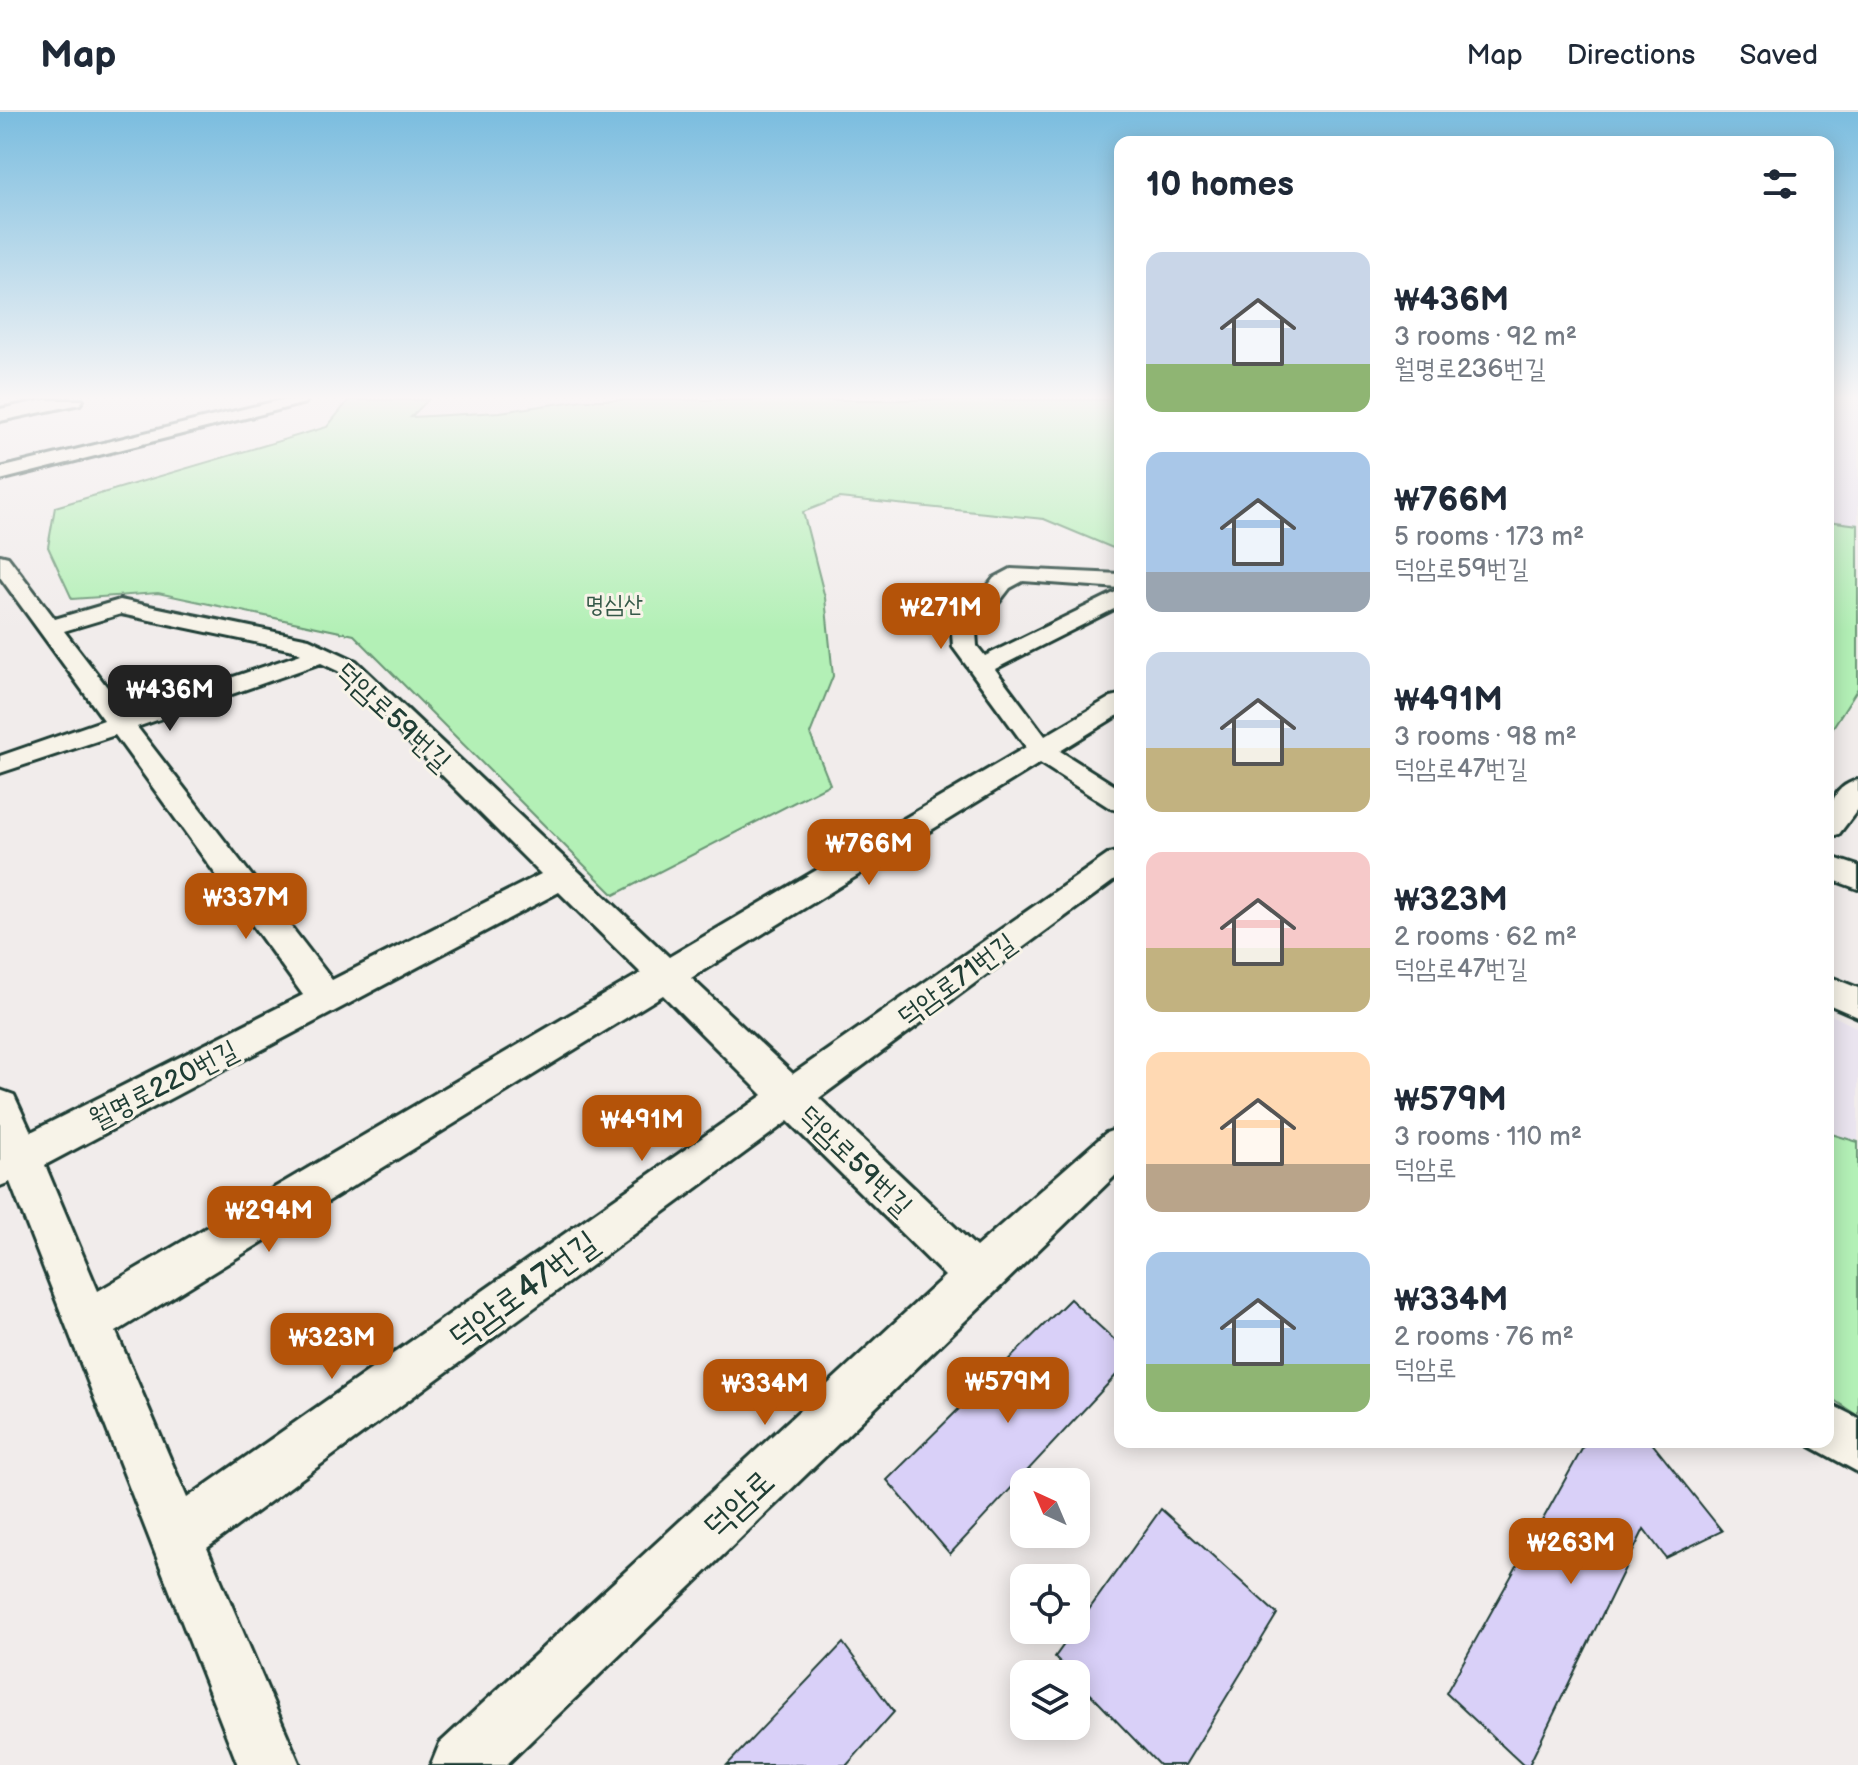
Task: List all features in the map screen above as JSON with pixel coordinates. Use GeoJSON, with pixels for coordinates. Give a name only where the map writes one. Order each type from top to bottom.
{"type":"FeatureCollection","features":[{"type":"Feature","properties":{"kind":"street"},"geometry":{"type":"LineString","coordinates":[[0,562],[326,999]]}},
{"type":"Feature","properties":{"kind":"street"},"geometry":{"type":"LineString","coordinates":[[1114,580],[1030,573],[1008,578],[964,632],[965,647],[1042,750],[1058,764],[1114,798]]}},
{"type":"Feature","properties":{"kind":"street"},"geometry":{"type":"LineString","coordinates":[[980,666],[1001,659],[1114,600]]}},
{"type":"Feature","properties":{"kind":"street","name":"덕암로59번길"},"geometry":{"type":"LineString","coordinates":[[50,628],[120,607],[241,629],[300,644],[347,666],[976,1277]]}},
{"type":"Feature","properties":{"kind":"street"},"geometry":{"type":"LineString","coordinates":[[0,765],[324,654]]}},
{"type":"Feature","properties":{"kind":"street"},"geometry":{"type":"LineString","coordinates":[[88,1323],[1114,707]]}},
{"type":"Feature","properties":{"kind":"street"},"geometry":{"type":"LineString","coordinates":[[1834,819],[1858,789]]}},
{"type":"Feature","properties":{"kind":"street","name":"덕암로71번길"},"geometry":{"type":"LineString","coordinates":[[791,1096],[1114,865]]}},
{"type":"Feature","properties":{"kind":"street"},"geometry":{"type":"LineString","coordinates":[[1834,868],[1858,878]]}},
{"type":"Feature","properties":{"kind":"street","name":"월명로220번길"},"geometry":{"type":"LineString","coordinates":[[10,1163],[562,877]]}},
{"type":"Feature","properties":{"kind":"street"},"geometry":{"type":"LineString","coordinates":[[1834,992],[1858,1003]]}},
{"type":"Feature","properties":{"kind":"street","name":"덕암로47번길"},"geometry":{"type":"LineString","coordinates":[[176,1538],[791,1096]]}},
{"type":"Feature","properties":{"kind":"street"},"geometry":{"type":"LineString","coordinates":[[0,1106],[10,1163],[88,1323],[269,1765]]}},
{"type":"Feature","properties":{"kind":"street","name":"덕암로"},"geometry":{"type":"LineString","coordinates":[[462,1765],[976,1277],[1114,1150]]}},
{"type":"Feature","properties":{"kind":"street"},"geometry":{"type":"LineString","coordinates":[[1834,1432],[1858,1447]]}},
{"type":"Feature","properties":{"kind":"shaded area"},"geometry":{"type":"Polygon","coordinates":[[[1834,477],[1858,477],[1858,525],[1834,522],[1834,477]]]}},
{"type":"Feature","properties":{"kind":"shaded area"},"geometry":{"type":"Polygon","coordinates":[[[1834,1016],[1858,1028],[1858,1416],[1834,1400],[1834,1016]]]}},
{"type":"Feature","properties":{"kind":"green space","name":"명심산"},"geometry":{"type":"Polygon","coordinates":[[[157,477],[1114,477],[1114,548],[1044,519],[839,498],[803,512],[825,598],[833,676],[810,734],[830,784],[614,895],[354,635],[158,593],[72,599],[48,547],[55,507],[157,477]]]}},
{"type":"Feature","properties":{"kind":"green space"},"geometry":{"type":"Polygon","coordinates":[[[1834,522],[1858,525],[1858,688],[1834,726],[1834,522]]]}},
{"type":"Feature","properties":{"kind":"green space"},"geometry":{"type":"Polygon","coordinates":[[[1834,1135],[1858,1142],[1858,1416],[1834,1400],[1834,1135]]]}},
{"type":"Feature","properties":{"kind":"building"},"geometry":{"type":"Polygon","coordinates":[[[1070,1299],[1114,1339],[1114,1377],[1030,1468],[1010,1468],[1010,1489],[950,1554],[887,1480],[1070,1299]]]}},
{"type":"Feature","properties":{"kind":"building"},"geometry":{"type":"Polygon","coordinates":[[[1583,1448],[1656,1448],[1722,1531],[1666,1558],[1644,1529],[1529,1765],[1523,1765],[1446,1693],[1583,1448]]]}},
{"type":"Feature","properties":{"kind":"building"},"geometry":{"type":"Polygon","coordinates":[[[1161,1509],[1277,1614],[1185,1765],[1159,1765],[1090,1694],[1090,1660],[1058,1660],[1055,1657],[1064,1644],[1090,1644],[1090,1608],[1161,1509]]]}},
{"type":"Feature","properties":{"kind":"building"},"geometry":{"type":"Polygon","coordinates":[[[843,1643],[894,1712],[847,1765],[727,1765],[843,1643]]]}}]}
